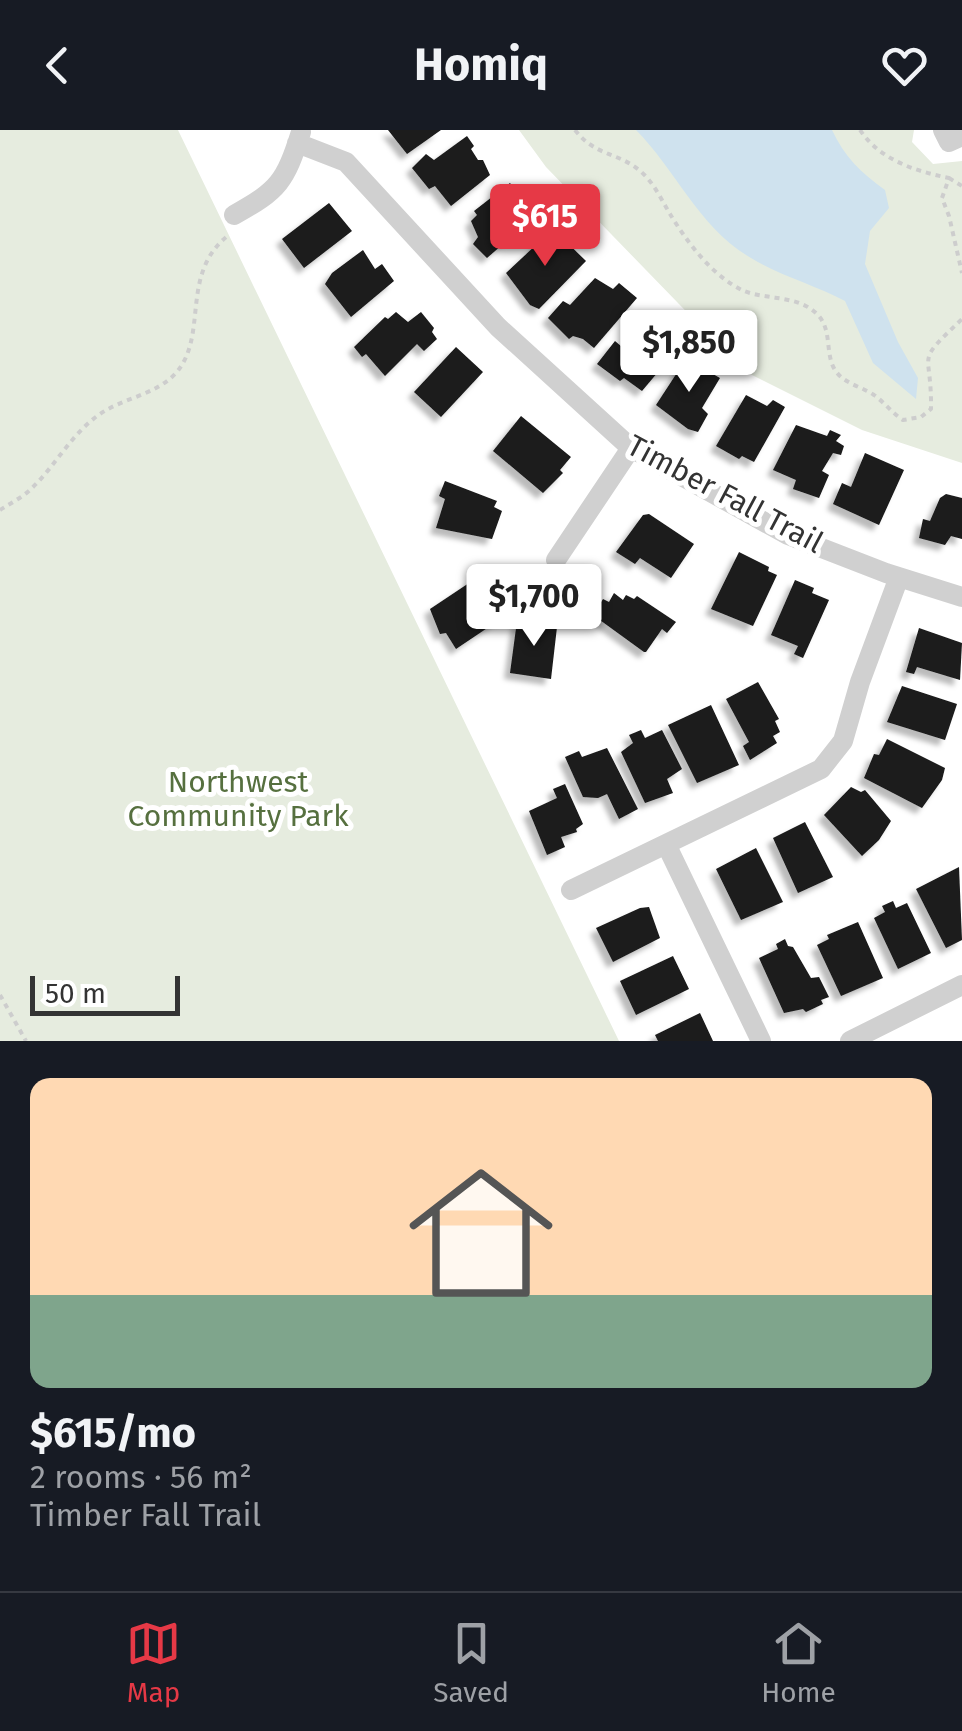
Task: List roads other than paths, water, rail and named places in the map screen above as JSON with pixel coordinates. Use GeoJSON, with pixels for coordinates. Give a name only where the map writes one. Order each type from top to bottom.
{"type":"FeatureCollection","features":[{"type":"Feature","properties":{"kind":"street"},"geometry":{"type":"LineString","coordinates":[[943,130],[949,142],[962,136]]}},
{"type":"Feature","properties":{"kind":"street"},"geometry":{"type":"LineString","coordinates":[[235,222],[272,194],[290,166],[300,136]]}},
{"type":"Feature","properties":{"kind":"street","name":"Timber Fall Trail"},"geometry":{"type":"LineString","coordinates":[[300,136],[346,162],[498,328],[631,448],[788,534],[962,597]]}},
{"type":"Feature","properties":{"kind":"street"},"geometry":{"type":"LineString","coordinates":[[556,560],[631,448]]}},
{"type":"Feature","properties":{"kind":"street"},"geometry":{"type":"LineString","coordinates":[[571,890],[820,769],[843,741],[899,577]]}},
{"type":"Feature","properties":{"kind":"street"},"geometry":{"type":"LineString","coordinates":[[666,844],[761,1041]]}},
{"type":"Feature","properties":{"kind":"street"},"geometry":{"type":"LineString","coordinates":[[850,1041],[962,985]]}},
{"type":"Feature","properties":{"kind":"water"},"geometry":{"type":"Polygon","coordinates":[[[636,130],[832,130],[854,163],[885,190],[889,208],[870,231],[865,264],[918,378],[916,399],[873,363],[845,301],[762,264],[733,246],[702,215],[636,130]]]}},
{"type":"Feature","properties":{"kind":"park label","name":"Northwest Community Park"},"geometry":{"type":"Point","coordinates":[238,799]}}]}
